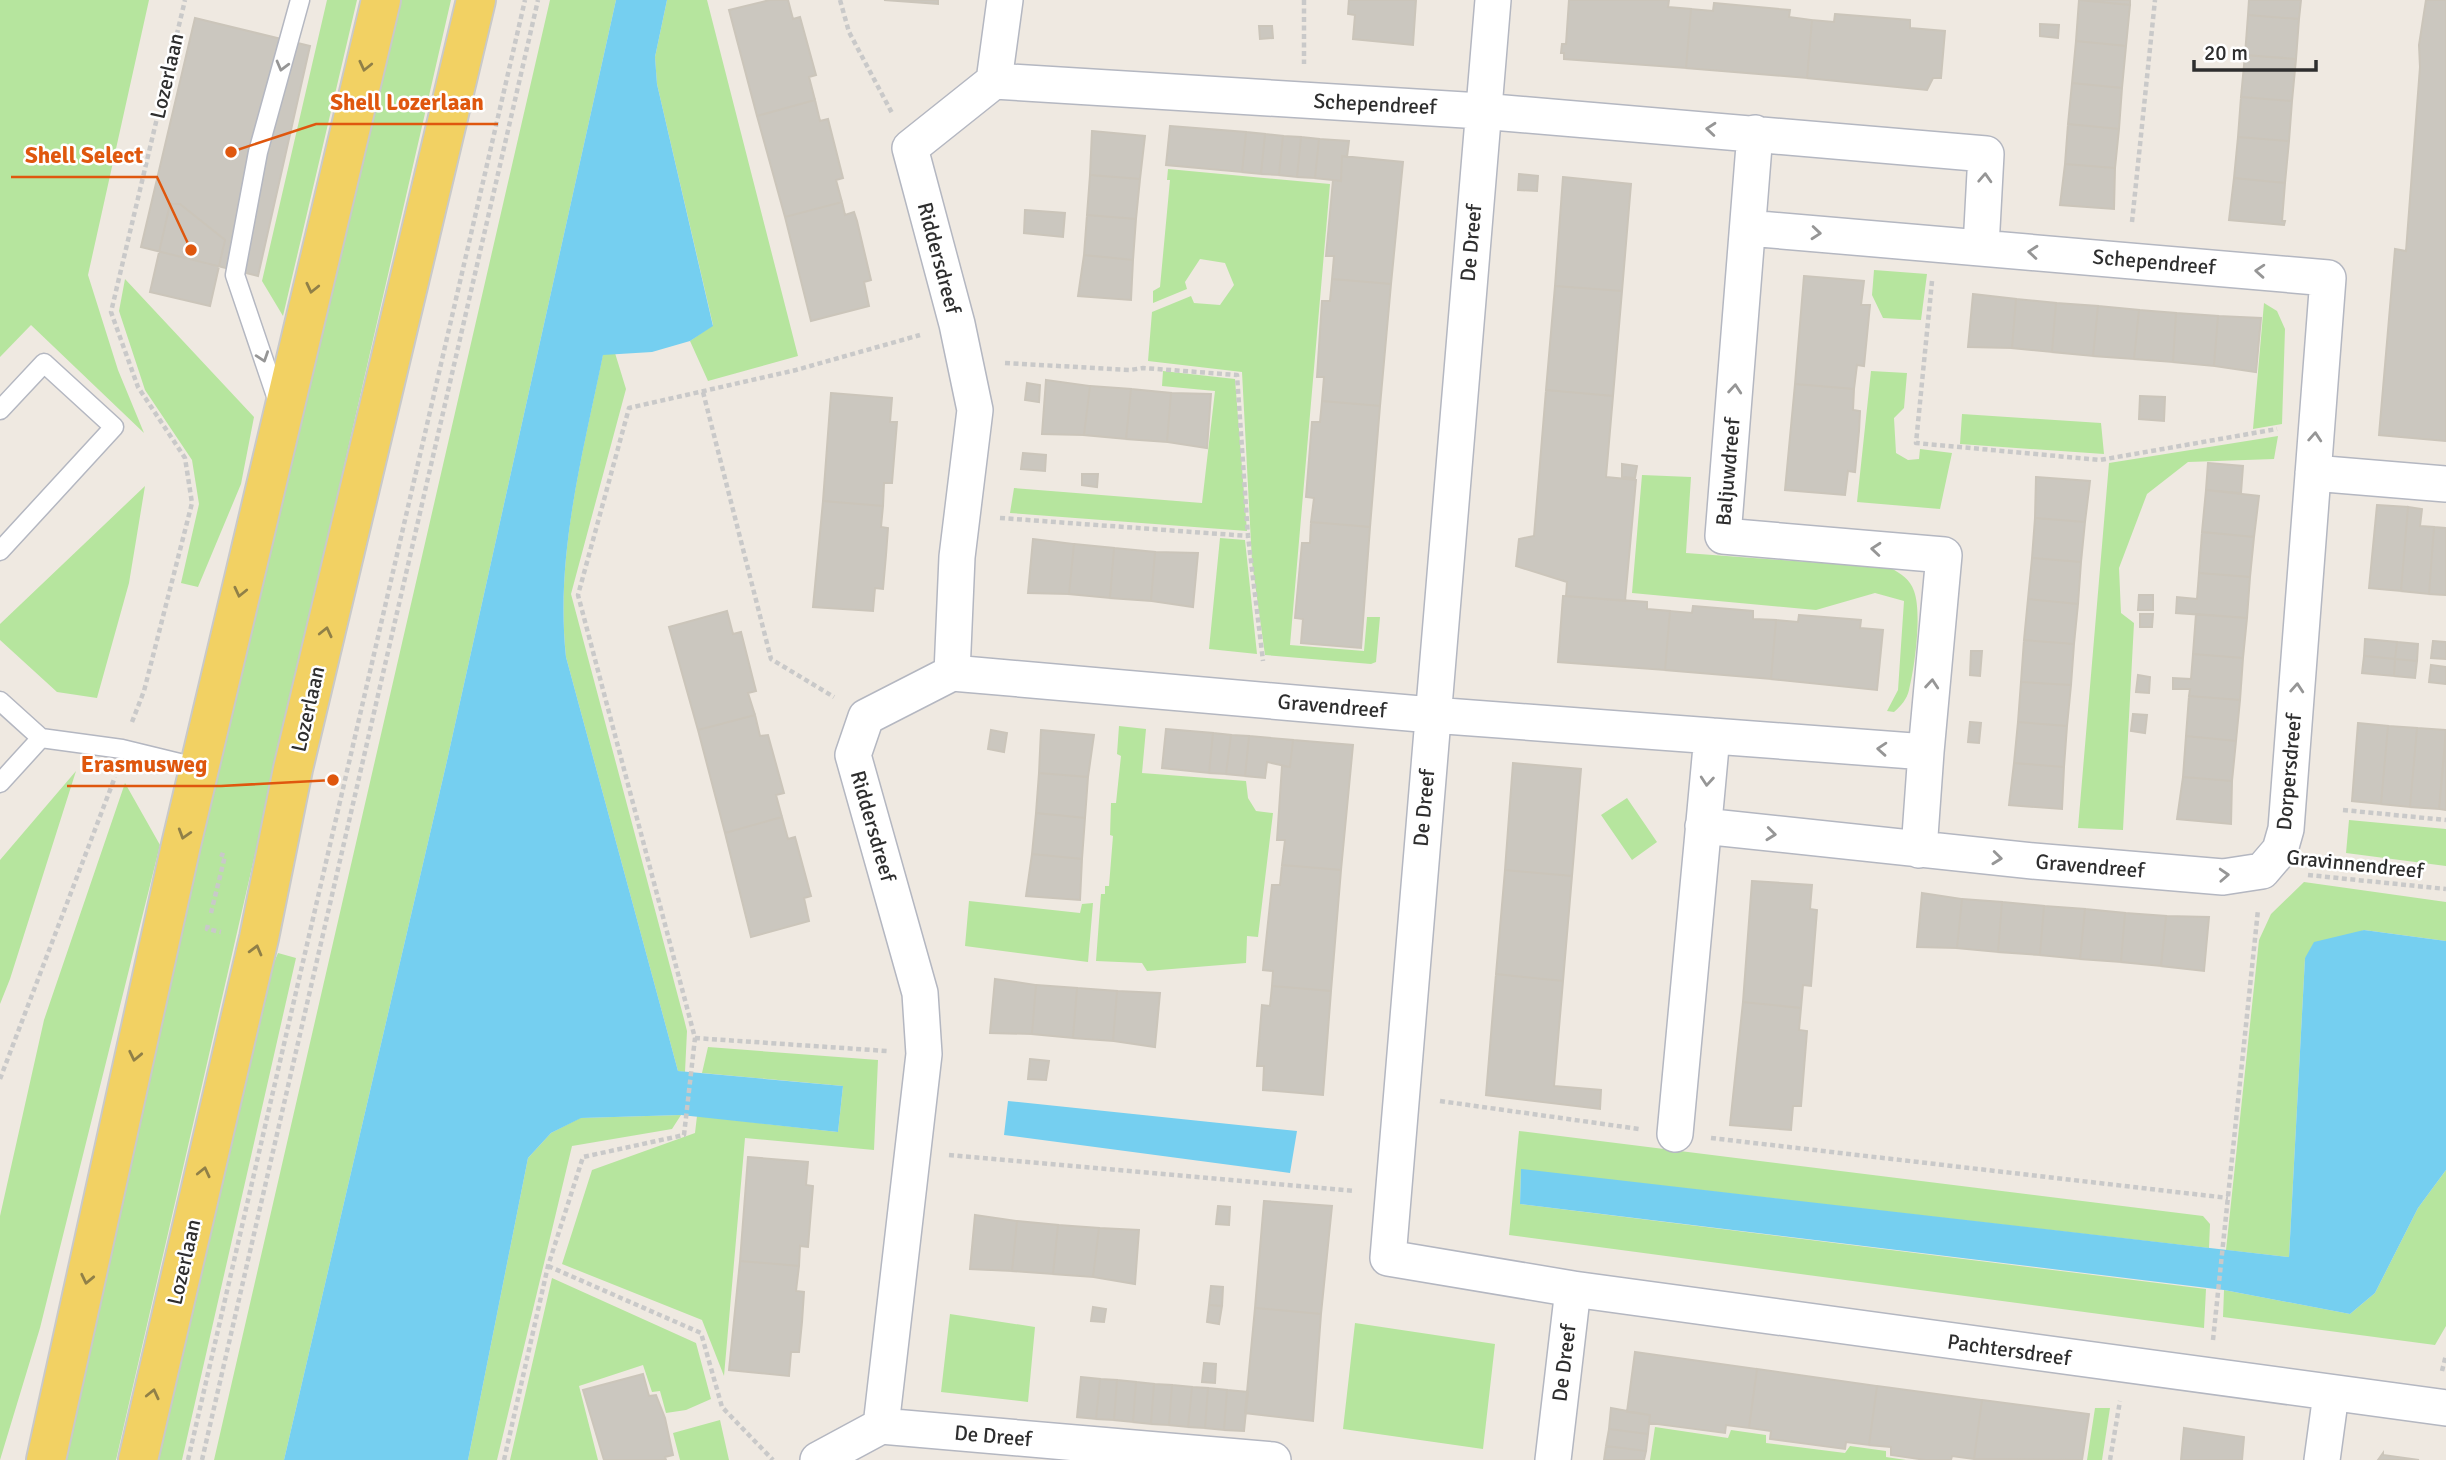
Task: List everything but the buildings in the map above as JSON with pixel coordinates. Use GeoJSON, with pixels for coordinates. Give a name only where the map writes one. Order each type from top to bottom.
{"type":"FeatureCollection","features":[{"type":"Feature","properties":{"kind":"main road"},"geometry":{"type":"LineString","coordinates":[[46,1460],[200,768],[381,0]]}},
{"type":"Feature","properties":{"kind":"main road","name":"Lozerlaan"},"geometry":{"type":"LineString","coordinates":[[138,1460],[259,938],[293,769],[476,0]]}},
{"type":"Feature","properties":{"kind":"street"},"geometry":{"type":"LineString","coordinates":[[910,148],[994,82],[1005,0]]}},
{"type":"Feature","properties":{"kind":"street","name":"De Dreef"},"geometry":{"type":"LineString","coordinates":[[1493,0],[1399,1095],[1388,1258],[1573,1289],[1553,1460]]}},
{"type":"Feature","properties":{"kind":"street","name":"Schependreef"},"geometry":{"type":"LineString","coordinates":[[994,82],[1482,111],[1755,132],[1986,154],[1981,247]]}},
{"type":"Feature","properties":{"kind":"street"},"geometry":{"type":"LineString","coordinates":[[1748,228],[1755,132]]}},
{"type":"Feature","properties":{"kind":"street","name":"Riddersdreef"},"geometry":{"type":"LineString","coordinates":[[910,148],[957,324],[975,410],[961,515],[952,673]]}},
{"type":"Feature","properties":{"kind":"street","name":"Schependreef"},"geometry":{"type":"LineString","coordinates":[[1748,228],[2328,278]]}},
{"type":"Feature","properties":{"kind":"street","name":"Baljuwdreef"},"geometry":{"type":"LineString","coordinates":[[1748,228],[1723,536],[1944,555],[1926,752]]}},
{"type":"Feature","properties":{"kind":"street","name":"Dorpersdreef"},"geometry":{"type":"LineString","coordinates":[[2262,871],[2280,850],[2286,829],[2328,278]]}},
{"type":"Feature","properties":{"kind":"street"},"geometry":{"type":"LineString","coordinates":[[2313,473],[2446,484]]}},
{"type":"Feature","properties":{"kind":"street"},"geometry":{"type":"LineString","coordinates":[[866,717],[952,673]]}},
{"type":"Feature","properties":{"kind":"street","name":"Gravendreef"},"geometry":{"type":"LineString","coordinates":[[952,673],[1432,715],[1926,752]]}},
{"type":"Feature","properties":{"kind":"street","name":"Riddersdreef"},"geometry":{"type":"LineString","coordinates":[[866,717],[853,755],[920,993],[924,1054],[881,1426]]}},
{"type":"Feature","properties":{"kind":"street"},"geometry":{"type":"LineString","coordinates":[[1675,1133],[1712,736]]}},
{"type":"Feature","properties":{"kind":"street"},"geometry":{"type":"LineString","coordinates":[[1919,850],[1926,752]]}},
{"type":"Feature","properties":{"kind":"street","name":"Gravendreef"},"geometry":{"type":"LineString","coordinates":[[1703,826],[1919,850],[2223,877],[2262,871]]}},
{"type":"Feature","properties":{"kind":"street","name":"Pachtersdreef"},"geometry":{"type":"LineString","coordinates":[[1573,1289],[2446,1408]]}},
{"type":"Feature","properties":{"kind":"street"},"geometry":{"type":"LineString","coordinates":[[2322,1460],[2331,1394]]}},
{"type":"Feature","properties":{"kind":"street"},"geometry":{"type":"LineString","coordinates":[[818,1460],[881,1426]]}},
{"type":"Feature","properties":{"kind":"street","name":"De Dreef"},"geometry":{"type":"LineString","coordinates":[[881,1426],[1273,1460]]}},
{"type":"Feature","properties":{"kind":"lane"},"geometry":{"type":"LineString","coordinates":[[282,412],[235,275],[258,152],[300,0]]}},
{"type":"Feature","properties":{"kind":"lane"},"geometry":{"type":"LineString","coordinates":[[0,410],[44,363],[114,427],[0,551]]}},
{"type":"Feature","properties":{"kind":"lane"},"geometry":{"type":"LineString","coordinates":[[0,701],[41,738],[122,749],[200,768]]}},
{"type":"Feature","properties":{"kind":"lane"},"geometry":{"type":"LineString","coordinates":[[0,783],[41,738]]}},
{"type":"Feature","properties":{"kind":"path","name":"Lozerlaan"},"geometry":{"type":"LineString","coordinates":[[0,1079],[70,899],[144,691],[192,503],[185,458],[138,387],[111,312],[185,0]]}},
{"type":"Feature","properties":{"kind":"path"},"geometry":{"type":"LineString","coordinates":[[188,1460],[525,0]]}},
{"type":"Feature","properties":{"kind":"path"},"geometry":{"type":"LineString","coordinates":[[202,1460],[538,0]]}},
{"type":"Feature","properties":{"kind":"path"},"geometry":{"type":"LineString","coordinates":[[840,0],[849,32],[910,148]]}},
{"type":"Feature","properties":{"kind":"path"},"geometry":{"type":"LineString","coordinates":[[1304,0],[1304,100]]}},
{"type":"Feature","properties":{"kind":"path"},"geometry":{"type":"LineString","coordinates":[[2128,260],[2155,0]]}},
{"type":"Feature","properties":{"kind":"path"},"geometry":{"type":"LineString","coordinates":[[1933,268],[1916,443],[2100,460],[2288,427]]}},
{"type":"Feature","properties":{"kind":"path"},"geometry":{"type":"LineString","coordinates":[[504,1460],[548,1266],[583,1157],[684,1135],[693,1069],[695,1038],[578,595],[629,408],[796,370],[957,324]]}},
{"type":"Feature","properties":{"kind":"path"},"geometry":{"type":"LineString","coordinates":[[964,360],[1130,370],[1143,368],[1237,376],[1248,536],[1268,700]]}},
{"type":"Feature","properties":{"kind":"path"},"geometry":{"type":"LineString","coordinates":[[704,392],[771,659],[866,717]]}},
{"type":"Feature","properties":{"kind":"path"},"geometry":{"type":"LineString","coordinates":[[961,515],[1248,536]]}},
{"type":"Feature","properties":{"kind":"path"},"geometry":{"type":"LineString","coordinates":[[2343,810],[2446,820]]}},
{"type":"Feature","properties":{"kind":"path"},"geometry":{"type":"LineString","coordinates":[[2216,1298],[2262,871]]}},
{"type":"Feature","properties":{"kind":"path","name":"Gravinnendreef"},"geometry":{"type":"LineString","coordinates":[[2262,871],[2446,890]]}},
{"type":"Feature","properties":{"kind":"path"},"geometry":{"type":"LineString","coordinates":[[695,1038],[924,1054]]}},
{"type":"Feature","properties":{"kind":"path"},"geometry":{"type":"LineString","coordinates":[[1399,1095],[1675,1133],[2228,1198]]}},
{"type":"Feature","properties":{"kind":"path"},"geometry":{"type":"LineString","coordinates":[[914,1152],[1391,1195]]}},
{"type":"Feature","properties":{"kind":"path"},"geometry":{"type":"LineString","coordinates":[[548,1266],[701,1333],[722,1407],[773,1460]]}},
{"type":"Feature","properties":{"kind":"path"},"geometry":{"type":"LineString","coordinates":[[2110,1460],[2126,1366]]}},
{"type":"Feature","properties":{"kind":"green space"},"geometry":{"type":"Polygon","coordinates":[[[0,0],[149,0],[88,275],[118,370],[144,433],[31,325],[0,357],[0,0]]]}},
{"type":"Feature","properties":{"kind":"green space"},"geometry":{"type":"Polygon","coordinates":[[[327,0],[357,0],[283,316],[262,281],[327,0]]]}},
{"type":"Feature","properties":{"kind":"green space"},"geometry":{"type":"Polygon","coordinates":[[[401,0],[451,0],[116,1460],[66,1460],[70,1423],[228,724],[401,0]]]}},
{"type":"Feature","properties":{"kind":"green space"},"geometry":{"type":"Polygon","coordinates":[[[550,0],[616,0],[446,765],[284,1460],[214,1460],[550,0]]]}},
{"type":"Feature","properties":{"kind":"green space"},"geometry":{"type":"Polygon","coordinates":[[[667,0],[707,0],[798,356],[708,381],[690,341],[713,325],[657,84],[655,57],[667,0]]]}},
{"type":"Feature","properties":{"kind":"green space"},"geometry":{"type":"Polygon","coordinates":[[[1168,169],[1330,184],[1290,645],[1364,651],[1367,617],[1380,617],[1376,662],[1371,664],[1265,655],[1252,562],[1242,372],[1148,361],[1152,312],[1191,296],[1194,303],[1220,305],[1234,285],[1225,263],[1200,259],[1185,282],[1187,289],[1153,303],[1153,291],[1160,287],[1170,180],[1167,180],[1168,169]]]}},
{"type":"Feature","properties":{"kind":"green space"},"geometry":{"type":"Polygon","coordinates":[[[1874,270],[1927,274],[1921,320],[1883,318],[1872,295],[1874,270]]]}},
{"type":"Feature","properties":{"kind":"green space"},"geometry":{"type":"Polygon","coordinates":[[[125,279],[254,417],[241,484],[198,587],[181,583],[199,504],[192,460],[145,390],[119,311],[125,279]]]}},
{"type":"Feature","properties":{"kind":"green space"},"geometry":{"type":"Polygon","coordinates":[[[2264,303],[2277,311],[2285,329],[2282,424],[2253,429],[2264,303]]]}},
{"type":"Feature","properties":{"kind":"green space"},"geometry":{"type":"Polygon","coordinates":[[[615,353],[626,389],[571,594],[687,1031],[685,1072],[678,1071],[566,657],[564,580],[573,504],[603,354],[615,353]]]}},
{"type":"Feature","properties":{"kind":"green space"},"geometry":{"type":"Polygon","coordinates":[[[1163,371],[1235,379],[1247,531],[1010,513],[1014,488],[1202,503],[1215,391],[1162,386],[1163,371]]]}},
{"type":"Feature","properties":{"kind":"green space"},"geometry":{"type":"Polygon","coordinates":[[[1871,371],[1907,373],[1904,408],[1894,418],[1896,453],[1908,460],[1919,459],[1920,449],[1952,453],[1940,509],[1857,502],[1871,371]]]}},
{"type":"Feature","properties":{"kind":"green space"},"geometry":{"type":"Polygon","coordinates":[[[1962,414],[2101,423],[2104,454],[1960,444],[1962,414]]]}},
{"type":"Feature","properties":{"kind":"green space"},"geometry":{"type":"Polygon","coordinates":[[[2278,436],[2274,459],[2188,462],[2147,494],[2119,568],[2121,613],[2134,623],[2123,830],[2078,828],[2109,463],[2278,436]]]}},
{"type":"Feature","properties":{"kind":"green space"},"geometry":{"type":"Polygon","coordinates":[[[1642,475],[1691,477],[1686,553],[1891,568],[1905,577],[1914,591],[1918,625],[1911,680],[1901,705],[1894,712],[1887,711],[1898,690],[1904,601],[1875,593],[1816,610],[1632,593],[1642,475]]]}},
{"type":"Feature","properties":{"kind":"green space"},"geometry":{"type":"Polygon","coordinates":[[[145,486],[129,583],[97,698],[57,692],[0,640],[0,624],[145,486]]]}},
{"type":"Feature","properties":{"kind":"green space"},"geometry":{"type":"Polygon","coordinates":[[[1220,538],[1245,540],[1257,654],[1209,649],[1220,538]]]}},
{"type":"Feature","properties":{"kind":"green space"},"geometry":{"type":"Polygon","coordinates":[[[1119,726],[1146,729],[1142,773],[1246,781],[1248,798],[1256,811],[1273,813],[1258,937],[1247,936],[1246,963],[1147,971],[1142,963],[1096,961],[1101,894],[1105,894],[1105,886],[1109,886],[1113,836],[1110,835],[1111,803],[1116,803],[1121,756],[1117,754],[1119,726]]]}},
{"type":"Feature","properties":{"kind":"green space"},"geometry":{"type":"Polygon","coordinates":[[[76,771],[10,979],[0,1004],[0,860],[76,771]]]}},
{"type":"Feature","properties":{"kind":"green space"},"geometry":{"type":"Polygon","coordinates":[[[125,783],[160,845],[40,1328],[0,1460],[0,1216],[44,1020],[125,783]]]}},
{"type":"Feature","properties":{"kind":"green space"},"geometry":{"type":"Polygon","coordinates":[[[1627,798],[1657,842],[1632,860],[1601,815],[1627,798]]]}},
{"type":"Feature","properties":{"kind":"green space"},"geometry":{"type":"Polygon","coordinates":[[[2349,820],[2446,829],[2446,866],[2346,853],[2349,820]]]}},
{"type":"Feature","properties":{"kind":"green space"},"geometry":{"type":"Polygon","coordinates":[[[2304,882],[2446,902],[2446,941],[2364,930],[2305,958],[2289,1257],[2226,1250],[2259,940],[2271,914],[2304,882]]]}},
{"type":"Feature","properties":{"kind":"green space"},"geometry":{"type":"Polygon","coordinates":[[[969,901],[1080,913],[1082,904],[1093,903],[1088,962],[965,946],[969,901]]]}},
{"type":"Feature","properties":{"kind":"green space"},"geometry":{"type":"Polygon","coordinates":[[[278,953],[296,958],[182,1460],[156,1460],[267,979],[278,953]]]}},
{"type":"Feature","properties":{"kind":"green space"},"geometry":{"type":"Polygon","coordinates":[[[708,1047],[878,1060],[874,1150],[745,1138],[724,1376],[702,1320],[562,1264],[592,1170],[695,1133],[697,1116],[838,1132],[843,1086],[702,1073],[708,1047]]]}},
{"type":"Feature","properties":{"kind":"green space"},"geometry":{"type":"Polygon","coordinates":[[[681,1115],[672,1129],[572,1146],[497,1460],[468,1460],[528,1158],[551,1133],[580,1118],[681,1115]]]}},
{"type":"Feature","properties":{"kind":"green space"},"geometry":{"type":"Polygon","coordinates":[[[1519,1131],[2203,1216],[2210,1224],[2209,1248],[1521,1170],[1520,1204],[2206,1289],[2204,1328],[1509,1235],[1519,1131]]]}},
{"type":"Feature","properties":{"kind":"green space"},"geometry":{"type":"Polygon","coordinates":[[[2446,1170],[2446,1326],[2435,1345],[2223,1317],[2224,1290],[2350,1314],[2375,1293],[2418,1208],[2446,1170]]]}},
{"type":"Feature","properties":{"kind":"green space"},"geometry":{"type":"Polygon","coordinates":[[[552,1278],[696,1343],[711,1399],[686,1410],[666,1413],[660,1391],[652,1392],[643,1365],[579,1386],[598,1460],[510,1460],[552,1278]]]}},
{"type":"Feature","properties":{"kind":"green space"},"geometry":{"type":"Polygon","coordinates":[[[950,1314],[1035,1327],[1028,1402],[941,1392],[950,1314]]]}},
{"type":"Feature","properties":{"kind":"green space"},"geometry":{"type":"Polygon","coordinates":[[[1355,1323],[1495,1344],[1483,1449],[1343,1429],[1355,1323]]]}},
{"type":"Feature","properties":{"kind":"green space"},"geometry":{"type":"Polygon","coordinates":[[[2095,1408],[2110,1408],[2102,1460],[2087,1460],[2095,1408]]]}},
{"type":"Feature","properties":{"kind":"green space"},"geometry":{"type":"Polygon","coordinates":[[[720,1420],[729,1460],[680,1460],[673,1433],[720,1420]]]}},
{"type":"Feature","properties":{"kind":"green space"},"geometry":{"type":"Polygon","coordinates":[[[1655,1427],[1728,1438],[1731,1430],[1766,1435],[1766,1443],[1845,1453],[1850,1446],[1886,1451],[1886,1457],[1906,1460],[1650,1460],[1655,1427]]]}},
{"type":"Feature","properties":{"kind":"water"},"geometry":{"type":"Polygon","coordinates":[[[616,0],[667,0],[655,57],[657,84],[713,326],[690,341],[652,352],[603,355],[580,467],[568,543],[564,581],[566,657],[678,1071],[843,1086],[838,1132],[681,1115],[581,1118],[551,1133],[528,1158],[468,1460],[284,1460],[446,765],[616,0]]]}},
{"type":"Feature","properties":{"kind":"water"},"geometry":{"type":"Polygon","coordinates":[[[2364,930],[2446,941],[2446,1170],[2418,1208],[2375,1293],[2350,1314],[2224,1290],[1520,1204],[1521,1169],[2289,1257],[2305,958],[2314,942],[2364,930]]]}},
{"type":"Feature","properties":{"kind":"water"},"geometry":{"type":"Polygon","coordinates":[[[1008,1101],[1297,1131],[1290,1173],[1004,1135],[1008,1101]]]}},
{"type":"Feature","properties":{"kind":"place","name":"Shell Lozerlaan"},"geometry":{"type":"Point","coordinates":[231,152]}},
{"type":"Feature","properties":{"kind":"place","name":"Shell Select"},"geometry":{"type":"Point","coordinates":[191,250]}},
{"type":"Feature","properties":{"kind":"place","name":"Erasmusweg"},"geometry":{"type":"Point","coordinates":[333,780]}}]}
